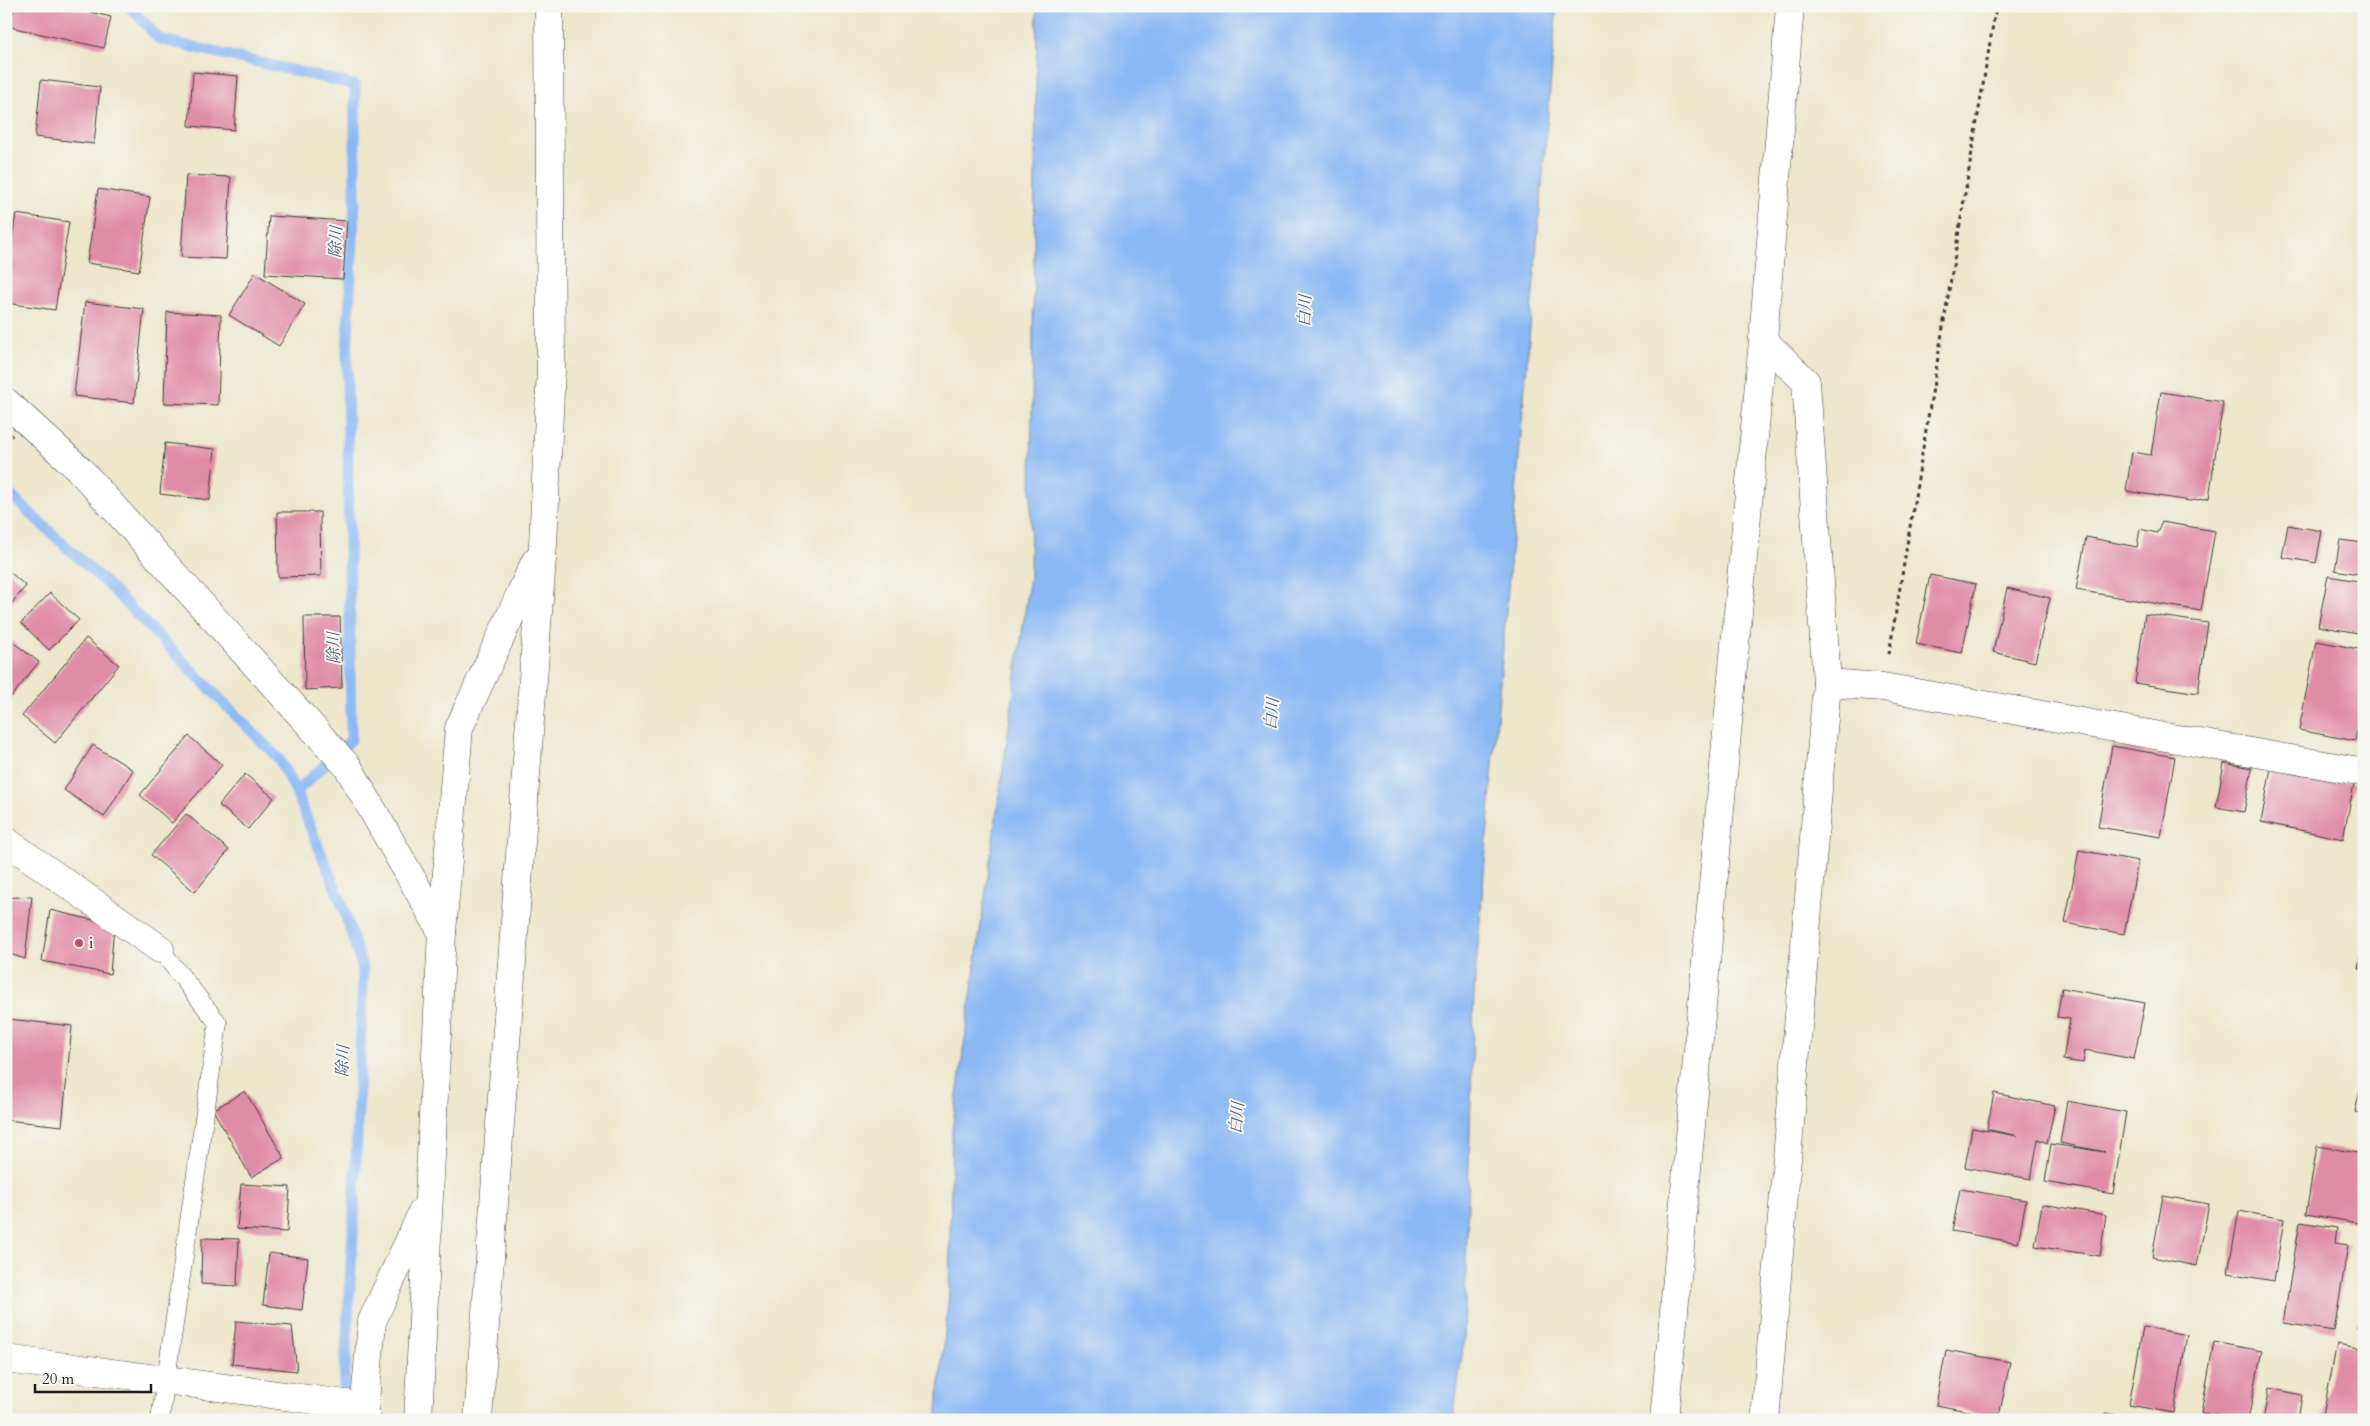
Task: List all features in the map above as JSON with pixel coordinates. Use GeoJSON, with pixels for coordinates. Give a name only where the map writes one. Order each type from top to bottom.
{"type":"FeatureCollection","features":[{"type":"Feature","properties":{"kind":"street"},"geometry":{"type":"LineString","coordinates":[[478,1420],[543,545],[551,369],[548,6]]}},
{"type":"Feature","properties":{"kind":"street"},"geometry":{"type":"LineString","coordinates":[[1664,1420],[1762,340],[1790,6]]}},
{"type":"Feature","properties":{"kind":"street"},"geometry":{"type":"LineString","coordinates":[[1762,340],[1806,382],[1827,683],[1765,1420]]}},
{"type":"Feature","properties":{"kind":"street"},"geometry":{"type":"LineString","coordinates":[[6,402],[78,468],[348,767],[442,932]]}},
{"type":"Feature","properties":{"kind":"street"},"geometry":{"type":"LineString","coordinates":[[418,1420],[442,932],[459,728],[543,545]]}},
{"type":"Feature","properties":{"kind":"street"},"geometry":{"type":"LineString","coordinates":[[1827,683],[1883,687],[2364,772]]}},
{"type":"Feature","properties":{"kind":"street"},"geometry":{"type":"LineString","coordinates":[[6,841],[160,949]]}},
{"type":"Feature","properties":{"kind":"street"},"geometry":{"type":"LineString","coordinates":[[365,1416],[372,1321],[429,1199]]}},
{"type":"Feature","properties":{"kind":"street"},"geometry":{"type":"LineString","coordinates":[[6,1359],[166,1382],[361,1406],[365,1416]]}},
{"type":"Feature","properties":{"kind":"lane"},"geometry":{"type":"LineString","coordinates":[[160,949],[218,1023],[160,1420]]}},
{"type":"Feature","properties":{"kind":"path"},"geometry":{"type":"LineString","coordinates":[[1883,687],[1996,6]]}},
{"type":"Feature","properties":{"kind":"water","name":"白川"},"geometry":{"type":"Polygon","coordinates":[[[1037,6],[1557,6],[1474,992],[1464,1340],[1453,1420],[936,1420],[949,1294],[952,1131],[1030,576],[1037,6]]]}},
{"type":"Feature","properties":{"kind":"building"},"geometry":{"type":"Polygon","coordinates":[[[14,6],[65,6],[111,17],[104,48],[10,27],[14,6]]]}},
{"type":"Feature","properties":{"kind":"building"},"geometry":{"type":"Polygon","coordinates":[[[6,26],[10,27],[6,55],[6,26]]]}},
{"type":"Feature","properties":{"kind":"building"},"geometry":{"type":"Polygon","coordinates":[[[193,72],[238,76],[234,130],[189,126],[193,72]]]}},
{"type":"Feature","properties":{"kind":"building"},"geometry":{"type":"Polygon","coordinates":[[[41,80],[100,87],[94,144],[35,137],[41,80]]]}},
{"type":"Feature","properties":{"kind":"building"},"geometry":{"type":"Polygon","coordinates":[[[186,175],[231,177],[226,259],[181,257],[186,175]]]}},
{"type":"Feature","properties":{"kind":"building"},"geometry":{"type":"Polygon","coordinates":[[[98,189],[150,197],[139,271],[87,263],[98,189]]]}},
{"type":"Feature","properties":{"kind":"building"},"geometry":{"type":"Polygon","coordinates":[[[16,214],[69,222],[55,310],[6,303],[6,275],[16,214]]]}},
{"type":"Feature","properties":{"kind":"building"},"geometry":{"type":"Polygon","coordinates":[[[269,216],[347,221],[343,279],[265,274],[269,216]]]}},
{"type":"Feature","properties":{"kind":"building"},"geometry":{"type":"Polygon","coordinates":[[[255,273],[305,304],[279,346],[229,315],[255,273]]]}},
{"type":"Feature","properties":{"kind":"building"},"geometry":{"type":"Polygon","coordinates":[[[85,302],[144,309],[134,403],[74,396],[85,302]]]}},
{"type":"Feature","properties":{"kind":"building"},"geometry":{"type":"Polygon","coordinates":[[[167,312],[221,315],[218,405],[164,403],[167,312]]]}},
{"type":"Feature","properties":{"kind":"building"},"geometry":{"type":"Polygon","coordinates":[[[2161,392],[2223,402],[2209,498],[2190,501],[2126,491],[2132,452],[2151,455],[2161,392]]]}},
{"type":"Feature","properties":{"kind":"building"},"geometry":{"type":"Polygon","coordinates":[[[6,429],[13,436],[6,439],[6,429]]]}},
{"type":"Feature","properties":{"kind":"building"},"geometry":{"type":"Polygon","coordinates":[[[165,443],[215,449],[210,500],[160,494],[165,443]]]}},
{"type":"Feature","properties":{"kind":"building"},"geometry":{"type":"Polygon","coordinates":[[[277,512],[320,512],[321,576],[278,577],[277,512]]]}},
{"type":"Feature","properties":{"kind":"building"},"geometry":{"type":"Polygon","coordinates":[[[2162,522],[2215,531],[2201,611],[2076,590],[2086,537],[2137,547],[2140,529],[2157,533],[2162,522]]]}},
{"type":"Feature","properties":{"kind":"building"},"geometry":{"type":"Polygon","coordinates":[[[2288,525],[2322,531],[2316,563],[2282,557],[2288,525]]]}},
{"type":"Feature","properties":{"kind":"building"},"geometry":{"type":"Polygon","coordinates":[[[2340,540],[2364,543],[2364,575],[2335,570],[2340,540]]]}},
{"type":"Feature","properties":{"kind":"building"},"geometry":{"type":"Polygon","coordinates":[[[6,569],[26,586],[6,610],[6,569]]]}},
{"type":"Feature","properties":{"kind":"building"},"geometry":{"type":"Polygon","coordinates":[[[1930,575],[1976,584],[1962,653],[1916,644],[1930,575]]]}},
{"type":"Feature","properties":{"kind":"building"},"geometry":{"type":"Polygon","coordinates":[[[2328,576],[2364,582],[2364,634],[2318,626],[2328,576]]]}},
{"type":"Feature","properties":{"kind":"building"},"geometry":{"type":"Polygon","coordinates":[[[2007,588],[2050,598],[2035,662],[1993,652],[2007,588]]]}},
{"type":"Feature","properties":{"kind":"building"},"geometry":{"type":"Polygon","coordinates":[[[50,593],[79,620],[49,650],[21,623],[50,593]]]}},
{"type":"Feature","properties":{"kind":"building"},"geometry":{"type":"Polygon","coordinates":[[[2145,614],[2208,623],[2198,693],[2135,683],[2145,614]]]}},
{"type":"Feature","properties":{"kind":"building"},"geometry":{"type":"Polygon","coordinates":[[[304,617],[340,617],[342,688],[305,690],[304,617]]]}},
{"type":"Feature","properties":{"kind":"building"},"geometry":{"type":"Polygon","coordinates":[[[6,637],[39,662],[9,700],[6,698],[6,637]]]}},
{"type":"Feature","properties":{"kind":"building"},"geometry":{"type":"Polygon","coordinates":[[[86,638],[119,665],[55,743],[22,716],[86,638]]]}},
{"type":"Feature","properties":{"kind":"building"},"geometry":{"type":"Polygon","coordinates":[[[2316,641],[2364,650],[2364,695],[2355,741],[2299,730],[2316,641]]]}},
{"type":"Feature","properties":{"kind":"building"},"geometry":{"type":"Polygon","coordinates":[[[189,736],[222,765],[172,823],[140,795],[189,736]]]}},
{"type":"Feature","properties":{"kind":"building"},"geometry":{"type":"Polygon","coordinates":[[[93,745],[133,770],[104,817],[64,790],[93,745]]]}},
{"type":"Feature","properties":{"kind":"building"},"geometry":{"type":"Polygon","coordinates":[[[2112,746],[2175,757],[2161,837],[2098,827],[2112,746]]]}},
{"type":"Feature","properties":{"kind":"building"},"geometry":{"type":"Polygon","coordinates":[[[2224,763],[2252,768],[2244,812],[2216,807],[2224,763]]]}},
{"type":"Feature","properties":{"kind":"building"},"geometry":{"type":"Polygon","coordinates":[[[2271,768],[2354,784],[2343,839],[2261,822],[2271,768]]]}},
{"type":"Feature","properties":{"kind":"building"},"geometry":{"type":"Polygon","coordinates":[[[245,774],[274,798],[248,829],[219,805],[245,774]]]}},
{"type":"Feature","properties":{"kind":"building"},"geometry":{"type":"Polygon","coordinates":[[[186,814],[229,850],[195,892],[151,855],[186,814]]]}},
{"type":"Feature","properties":{"kind":"building"},"geometry":{"type":"Polygon","coordinates":[[[2079,850],[2138,861],[2124,934],[2065,923],[2079,850]]]}},
{"type":"Feature","properties":{"kind":"building"},"geometry":{"type":"Polygon","coordinates":[[[32,896],[25,959],[6,953],[6,898],[32,896]]]}},
{"type":"Feature","properties":{"kind":"building","name":"i"},"geometry":{"type":"Polygon","coordinates":[[[50,910],[114,925],[110,974],[42,961],[50,910]]]}},
{"type":"Feature","properties":{"kind":"building"},"geometry":{"type":"Polygon","coordinates":[[[2364,944],[2364,969],[2358,968],[2364,944]]]}},
{"type":"Feature","properties":{"kind":"building"},"geometry":{"type":"Polygon","coordinates":[[[2062,988],[2145,1003],[2134,1059],[2085,1050],[2083,1063],[2063,1060],[2070,1019],[2057,1017],[2062,988]]]}},
{"type":"Feature","properties":{"kind":"building"},"geometry":{"type":"Polygon","coordinates":[[[8,1019],[72,1026],[62,1126],[6,1120],[8,1019]]]}},
{"type":"Feature","properties":{"kind":"building"},"geometry":{"type":"Polygon","coordinates":[[[2364,1077],[2364,1114],[2355,1112],[2364,1077]]]}},
{"type":"Feature","properties":{"kind":"building"},"geometry":{"type":"Polygon","coordinates":[[[245,1091],[284,1158],[251,1177],[213,1110],[245,1091]]]}},
{"type":"Feature","properties":{"kind":"building"},"geometry":{"type":"Polygon","coordinates":[[[1994,1093],[2055,1106],[2047,1143],[2038,1139],[2031,1179],[1965,1167],[1972,1128],[2018,1136],[1987,1129],[1994,1093]]]}},
{"type":"Feature","properties":{"kind":"building"},"geometry":{"type":"Polygon","coordinates":[[[2067,1101],[2126,1112],[2113,1194],[2045,1182],[2051,1144],[2105,1152],[2060,1143],[2067,1101]]]}},
{"type":"Feature","properties":{"kind":"building"},"geometry":{"type":"Polygon","coordinates":[[[2317,1146],[2364,1154],[2364,1224],[2306,1214],[2317,1146]]]}},
{"type":"Feature","properties":{"kind":"building"},"geometry":{"type":"Polygon","coordinates":[[[241,1184],[290,1187],[287,1232],[237,1229],[241,1184]]]}},
{"type":"Feature","properties":{"kind":"building"},"geometry":{"type":"Polygon","coordinates":[[[1960,1189],[2026,1200],[2018,1243],[1952,1231],[1960,1189]]]}},
{"type":"Feature","properties":{"kind":"building"},"geometry":{"type":"Polygon","coordinates":[[[2163,1196],[2209,1204],[2197,1266],[2152,1257],[2163,1196]]]}},
{"type":"Feature","properties":{"kind":"building"},"geometry":{"type":"Polygon","coordinates":[[[2042,1204],[2106,1215],[2100,1256],[2035,1246],[2042,1204]]]}},
{"type":"Feature","properties":{"kind":"building"},"geometry":{"type":"Polygon","coordinates":[[[2239,1211],[2284,1219],[2274,1281],[2228,1273],[2239,1211]]]}},
{"type":"Feature","properties":{"kind":"building"},"geometry":{"type":"Polygon","coordinates":[[[2300,1222],[2337,1228],[2335,1243],[2348,1245],[2334,1331],[2283,1323],[2300,1222]]]}},
{"type":"Feature","properties":{"kind":"building"},"geometry":{"type":"Polygon","coordinates":[[[202,1238],[239,1239],[237,1286],[201,1284],[202,1238]]]}},
{"type":"Feature","properties":{"kind":"building"},"geometry":{"type":"Polygon","coordinates":[[[269,1253],[308,1258],[302,1310],[263,1305],[269,1253]]]}},
{"type":"Feature","properties":{"kind":"building"},"geometry":{"type":"Polygon","coordinates":[[[2362,1287],[2364,1287],[2364,1329],[2358,1328],[2362,1287]]]}},
{"type":"Feature","properties":{"kind":"building"},"geometry":{"type":"Polygon","coordinates":[[[236,1321],[292,1326],[297,1371],[232,1364],[236,1321]]]}},
{"type":"Feature","properties":{"kind":"building"},"geometry":{"type":"Polygon","coordinates":[[[2143,1327],[2187,1335],[2174,1413],[2129,1405],[2143,1327]]]}},
{"type":"Feature","properties":{"kind":"building"},"geometry":{"type":"Polygon","coordinates":[[[2214,1342],[2262,1351],[2248,1420],[2201,1413],[2214,1342]]]}},
{"type":"Feature","properties":{"kind":"building"},"geometry":{"type":"Polygon","coordinates":[[[2337,1344],[2364,1349],[2364,1420],[2322,1420],[2337,1344]]]}},
{"type":"Feature","properties":{"kind":"building"},"geometry":{"type":"Polygon","coordinates":[[[1946,1350],[2010,1362],[1999,1417],[1936,1405],[1946,1350]]]}},
{"type":"Feature","properties":{"kind":"building"},"geometry":{"type":"Polygon","coordinates":[[[2269,1388],[2302,1395],[2298,1420],[2263,1420],[2269,1388]]]}},
{"type":"Feature","properties":{"kind":"building"},"geometry":{"type":"Polygon","coordinates":[[[2106,1413],[2138,1419],[2138,1420],[2105,1420],[2106,1413]]]}},
{"type":"Feature","properties":{"kind":"waterway","name":"除川"},"geometry":{"type":"LineString","coordinates":[[129,6],[159,39],[355,85],[355,202],[347,351],[351,740],[296,792]]}},
{"type":"Feature","properties":{"kind":"waterway","name":"除川"},"geometry":{"type":"LineString","coordinates":[[6,491],[110,587],[279,759],[296,792],[342,904],[363,970],[354,1216],[342,1420]]}},
{"type":"Feature","properties":{"kind":"place","name":"i"},"geometry":{"type":"Point","coordinates":[79,943]}}]}
